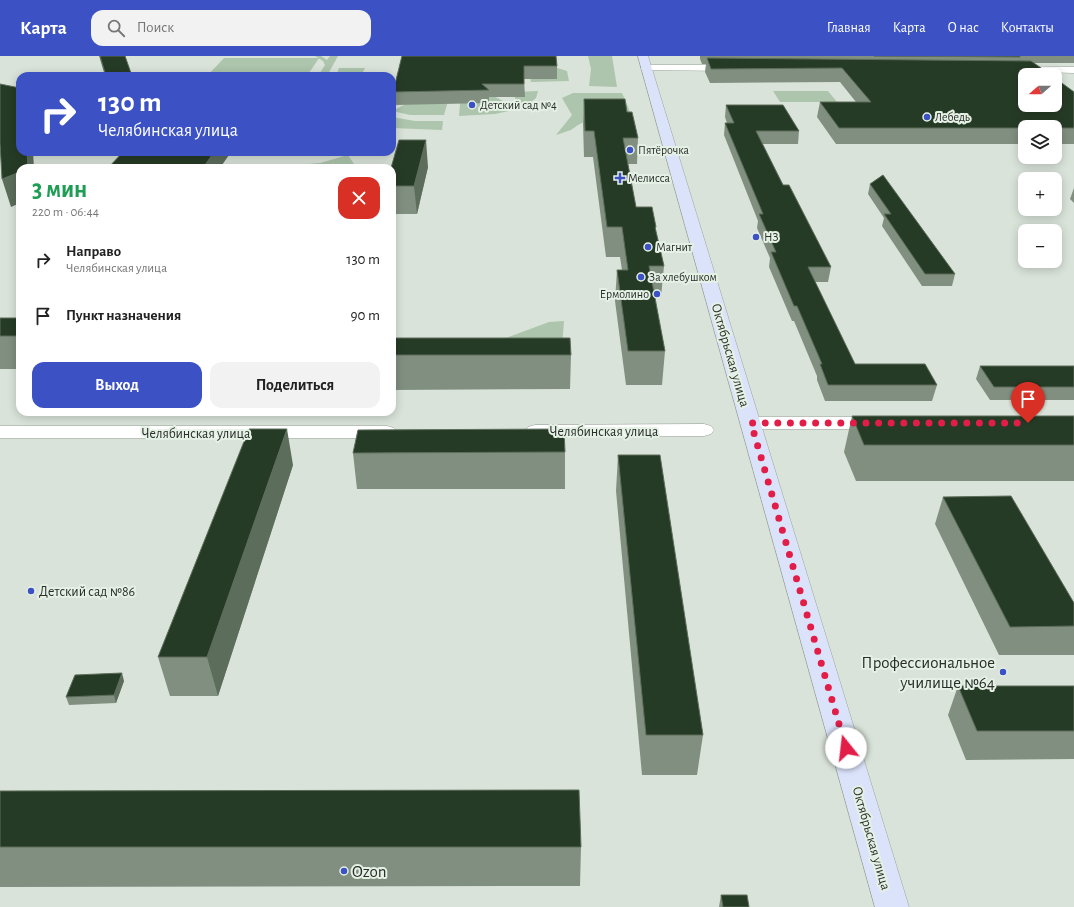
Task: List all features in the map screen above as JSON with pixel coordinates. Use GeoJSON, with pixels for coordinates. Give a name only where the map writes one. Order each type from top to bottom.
{"type":"FeatureCollection","features":[{"type":"Feature","properties":{"kind":"main road","name":"Октябрьская улица"},"geometry":{"type":"LineString","coordinates":[[643,56],[892,907]]}},
{"type":"Feature","properties":{"kind":"street"},"geometry":{"type":"LineString","coordinates":[[1044,60],[1054,68]]}},
{"type":"Feature","properties":{"kind":"street"},"geometry":{"type":"LineString","coordinates":[[646,68],[745,68]]}},
{"type":"Feature","properties":{"kind":"street"},"geometry":{"type":"LineString","coordinates":[[1001,69],[1018,69]]}},
{"type":"Feature","properties":{"kind":"street"},"geometry":{"type":"LineString","coordinates":[[1062,70],[1074,70]]}},
{"type":"Feature","properties":{"kind":"street"},"geometry":{"type":"LineString","coordinates":[[1062,74],[1074,83]]}},
{"type":"Feature","properties":{"kind":"street"},"geometry":{"type":"LineString","coordinates":[[751,423],[900,423]]}},
{"type":"Feature","properties":{"kind":"street","name":"Челябинская улица"},"geometry":{"type":"LineString","coordinates":[[513,432],[704,430]]}},
{"type":"Feature","properties":{"kind":"street","name":"Челябинская улица"},"geometry":{"type":"LineString","coordinates":[[0,432],[249,434],[409,432]]}},
{"type":"Feature","properties":{"kind":"green space"},"geometry":{"type":"Polygon","coordinates":[[[315,56],[321,56],[327,60],[330,56],[338,56],[329,72],[321,72],[325,65],[323,61],[315,56]]]}},
{"type":"Feature","properties":{"kind":"green space"},"geometry":{"type":"Polygon","coordinates":[[[588,56],[612,56],[617,87],[589,86],[591,69],[588,56]]]}},
{"type":"Feature","properties":{"kind":"green space"},"geometry":{"type":"Polygon","coordinates":[[[224,58],[319,58],[310,72],[211,72],[224,58]]]}},
{"type":"Feature","properties":{"kind":"green space"},"geometry":{"type":"Polygon","coordinates":[[[551,66],[567,71],[569,81],[531,82],[529,70],[551,66]]]}},
{"type":"Feature","properties":{"kind":"green space"},"geometry":{"type":"Polygon","coordinates":[[[339,68],[365,68],[363,72],[338,72],[339,68]]]}},
{"type":"Feature","properties":{"kind":"green space"},"geometry":{"type":"Polygon","coordinates":[[[538,91],[536,98],[526,106],[515,101],[515,92],[538,91]]]}},
{"type":"Feature","properties":{"kind":"green space"},"geometry":{"type":"Polygon","coordinates":[[[773,91],[828,91],[837,102],[780,102],[773,91]]]}},
{"type":"Feature","properties":{"kind":"green space"},"geometry":{"type":"Polygon","coordinates":[[[461,93],[488,93],[518,109],[495,114],[459,116],[461,93]]]}},
{"type":"Feature","properties":{"kind":"green space"},"geometry":{"type":"Polygon","coordinates":[[[573,93],[622,93],[629,109],[631,120],[584,122],[571,130],[556,135],[572,115],[562,98],[573,93]]]}},
{"type":"Feature","properties":{"kind":"green space"},"geometry":{"type":"Polygon","coordinates":[[[426,94],[450,94],[444,115],[410,115],[396,112],[396,109],[426,94]]]}},
{"type":"Feature","properties":{"kind":"green space"},"geometry":{"type":"Polygon","coordinates":[[[396,118],[415,121],[443,121],[442,130],[396,128],[396,118]]]}},
{"type":"Feature","properties":{"kind":"green space"},"geometry":{"type":"Polygon","coordinates":[[[349,156],[354,164],[308,164],[320,163],[349,156]]]}},
{"type":"Feature","properties":{"kind":"green space"},"geometry":{"type":"Polygon","coordinates":[[[564,321],[562,347],[498,341],[549,322],[564,321]]]}},
{"type":"Feature","properties":{"kind":"building"},"geometry":{"type":"Polygon","coordinates":[[[100,56],[125,56],[131,72],[105,72],[100,56]]]}},
{"type":"Feature","properties":{"kind":"building"},"geometry":{"type":"Polygon","coordinates":[[[402,56],[556,56],[557,66],[524,66],[524,84],[482,84],[489,90],[396,92],[396,80],[402,56]]]}},
{"type":"Feature","properties":{"kind":"building"},"geometry":{"type":"Polygon","coordinates":[[[874,56],[1020,56],[1020,57],[874,56]]]}},
{"type":"Feature","properties":{"kind":"building"},"geometry":{"type":"Polygon","coordinates":[[[707,58],[1031,61],[1041,68],[1018,68],[1018,112],[1062,112],[1062,83],[1074,92],[1074,128],[1062,128],[1062,120],[1018,120],[1018,128],[839,128],[820,102],[871,102],[842,68],[711,69],[707,58]]]}},
{"type":"Feature","properties":{"kind":"building"},"geometry":{"type":"Polygon","coordinates":[[[0,84],[16,87],[16,156],[27,156],[28,164],[16,164],[16,174],[2,179],[0,143],[0,84]]]}},
{"type":"Feature","properties":{"kind":"building"},"geometry":{"type":"Polygon","coordinates":[[[584,99],[625,99],[627,112],[632,112],[638,138],[623,138],[636,207],[652,207],[664,266],[649,266],[665,351],[628,351],[617,270],[628,270],[622,227],[607,227],[594,131],[585,131],[584,99]]]}},
{"type":"Feature","properties":{"kind":"building"},"geometry":{"type":"Polygon","coordinates":[[[726,105],[783,105],[799,131],[756,131],[783,185],[789,185],[831,267],[808,267],[855,364],[925,364],[937,385],[828,385],[820,364],[822,364],[797,306],[794,306],[771,252],[776,252],[759,214],[763,214],[725,123],[734,123],[726,105]]]}},
{"type":"Feature","properties":{"kind":"building"},"geometry":{"type":"Polygon","coordinates":[[[399,140],[426,140],[414,186],[396,186],[396,164],[392,164],[394,156],[396,156],[399,140]]]}},
{"type":"Feature","properties":{"kind":"building"},"geometry":{"type":"Polygon","coordinates":[[[119,156],[211,156],[206,164],[112,164],[119,156]]]}},
{"type":"Feature","properties":{"kind":"building"},"geometry":{"type":"Polygon","coordinates":[[[883,175],[955,274],[925,274],[884,214],[891,214],[870,184],[883,175]]]}},
{"type":"Feature","properties":{"kind":"building"},"geometry":{"type":"Polygon","coordinates":[[[0,318],[16,318],[16,336],[0,336],[0,318]]]}},
{"type":"Feature","properties":{"kind":"building"},"geometry":{"type":"Polygon","coordinates":[[[396,338],[570,338],[571,355],[396,355],[396,338]]]}},
{"type":"Feature","properties":{"kind":"building"},"geometry":{"type":"Polygon","coordinates":[[[980,366],[1074,366],[1074,387],[994,387],[980,366]]]}},
{"type":"Feature","properties":{"kind":"building"},"geometry":{"type":"Polygon","coordinates":[[[852,416],[1074,416],[1074,445],[864,445],[852,416]]]}},
{"type":"Feature","properties":{"kind":"building"},"geometry":{"type":"Polygon","coordinates":[[[249,429],[287,429],[207,657],[158,657],[249,429]]]}},
{"type":"Feature","properties":{"kind":"building"},"geometry":{"type":"Polygon","coordinates":[[[564,429],[565,452],[353,453],[358,430],[564,429]]]}},
{"type":"Feature","properties":{"kind":"building"},"geometry":{"type":"Polygon","coordinates":[[[618,455],[660,455],[703,735],[646,735],[618,455]]]}},
{"type":"Feature","properties":{"kind":"building"},"geometry":{"type":"Polygon","coordinates":[[[1011,496],[1074,603],[1074,626],[1010,627],[943,497],[1011,496]]]}},
{"type":"Feature","properties":{"kind":"building"},"geometry":{"type":"Polygon","coordinates":[[[122,673],[114,695],[66,697],[75,675],[122,673]]]}},
{"type":"Feature","properties":{"kind":"building"},"geometry":{"type":"Polygon","coordinates":[[[958,686],[1074,686],[1074,731],[977,731],[958,686]]]}},
{"type":"Feature","properties":{"kind":"building"},"geometry":{"type":"Polygon","coordinates":[[[579,790],[581,847],[0,847],[0,791],[579,790]]]}},
{"type":"Feature","properties":{"kind":"building"},"geometry":{"type":"Polygon","coordinates":[[[721,895],[747,895],[749,907],[723,907],[721,895]]]}},
{"type":"Feature","properties":{"kind":"place","name":"Детский сад №4"},"geometry":{"type":"Point","coordinates":[472,105]}},
{"type":"Feature","properties":{"kind":"place","name":"Лебедь"},"geometry":{"type":"Point","coordinates":[927,117]}},
{"type":"Feature","properties":{"kind":"place","name":"Пятёрочка"},"geometry":{"type":"Point","coordinates":[630,150]}},
{"type":"Feature","properties":{"kind":"place","name":"Мелисса"},"geometry":{"type":"Point","coordinates":[620,178]}},
{"type":"Feature","properties":{"kind":"place","name":"НЗ"},"geometry":{"type":"Point","coordinates":[756,237]}},
{"type":"Feature","properties":{"kind":"place","name":"Магнит"},"geometry":{"type":"Point","coordinates":[648,247]}},
{"type":"Feature","properties":{"kind":"place","name":"За хлебушком"},"geometry":{"type":"Point","coordinates":[641,277]}},
{"type":"Feature","properties":{"kind":"place","name":"Ермолино"},"geometry":{"type":"Point","coordinates":[657,294]}},
{"type":"Feature","properties":{"kind":"place","name":"Детский сад №86"},"geometry":{"type":"Point","coordinates":[31,591]}},
{"type":"Feature","properties":{"kind":"place","name":"Профессиональное училище №64"},"geometry":{"type":"Point","coordinates":[1003,672]}},
{"type":"Feature","properties":{"kind":"place","name":"Ozon"},"geometry":{"type":"Point","coordinates":[344,871]}},
{"type":"Feature","properties":{"kind":"route"},"geometry":{"type":"LineString","coordinates":[[846,748],[751,423],[1028,423]]}}]}
